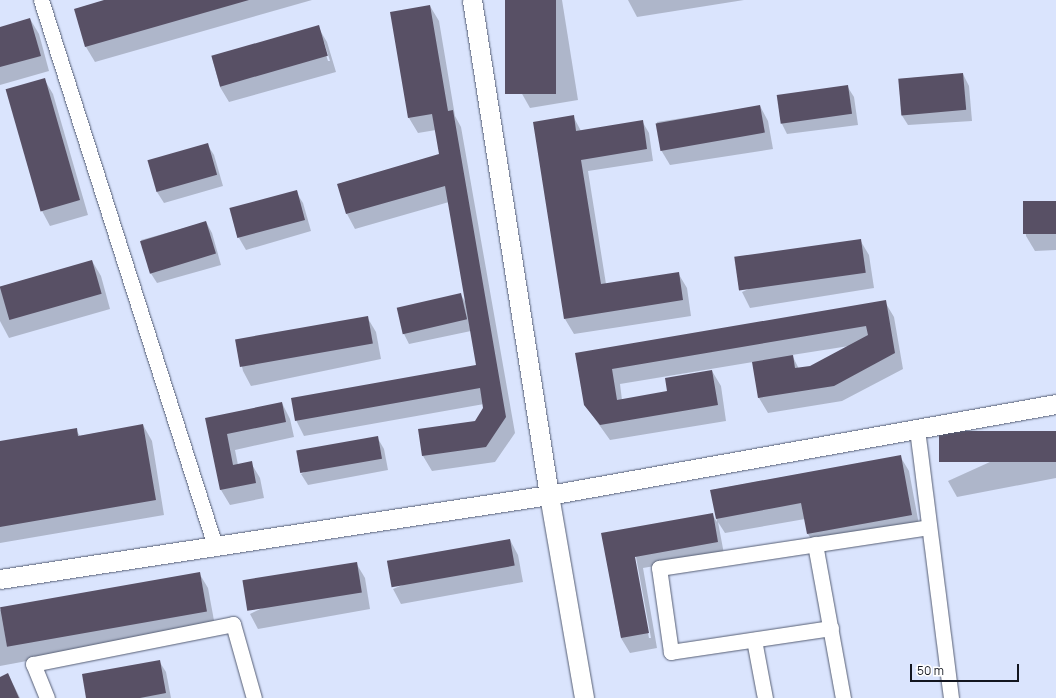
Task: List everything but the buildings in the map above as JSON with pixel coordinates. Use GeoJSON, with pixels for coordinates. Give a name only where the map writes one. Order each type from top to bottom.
{"type":"FeatureCollection","features":[{"type":"Feature","properties":{"kind":"street"},"geometry":{"type":"LineString","coordinates":[[41,0],[215,546]]}},
{"type":"Feature","properties":{"kind":"street"},"geometry":{"type":"LineString","coordinates":[[472,0],[549,495],[584,698]]}},
{"type":"Feature","properties":{"kind":"street"},"geometry":{"type":"LineString","coordinates":[[0,579],[549,495],[1056,404]]}},
{"type":"Feature","properties":{"kind":"street"},"geometry":{"type":"LineString","coordinates":[[917,429],[951,698]]}},
{"type":"Feature","properties":{"kind":"street"},"geometry":{"type":"LineString","coordinates":[[830,628],[671,652],[659,568],[929,527]]}},
{"type":"Feature","properties":{"kind":"street"},"geometry":{"type":"LineString","coordinates":[[815,544],[844,698]]}},
{"type":"Feature","properties":{"kind":"street"},"geometry":{"type":"LineString","coordinates":[[47,698],[33,664],[233,624],[254,698]]}},
{"type":"Feature","properties":{"kind":"street"},"geometry":{"type":"LineString","coordinates":[[754,640],[765,698]]}}]}
